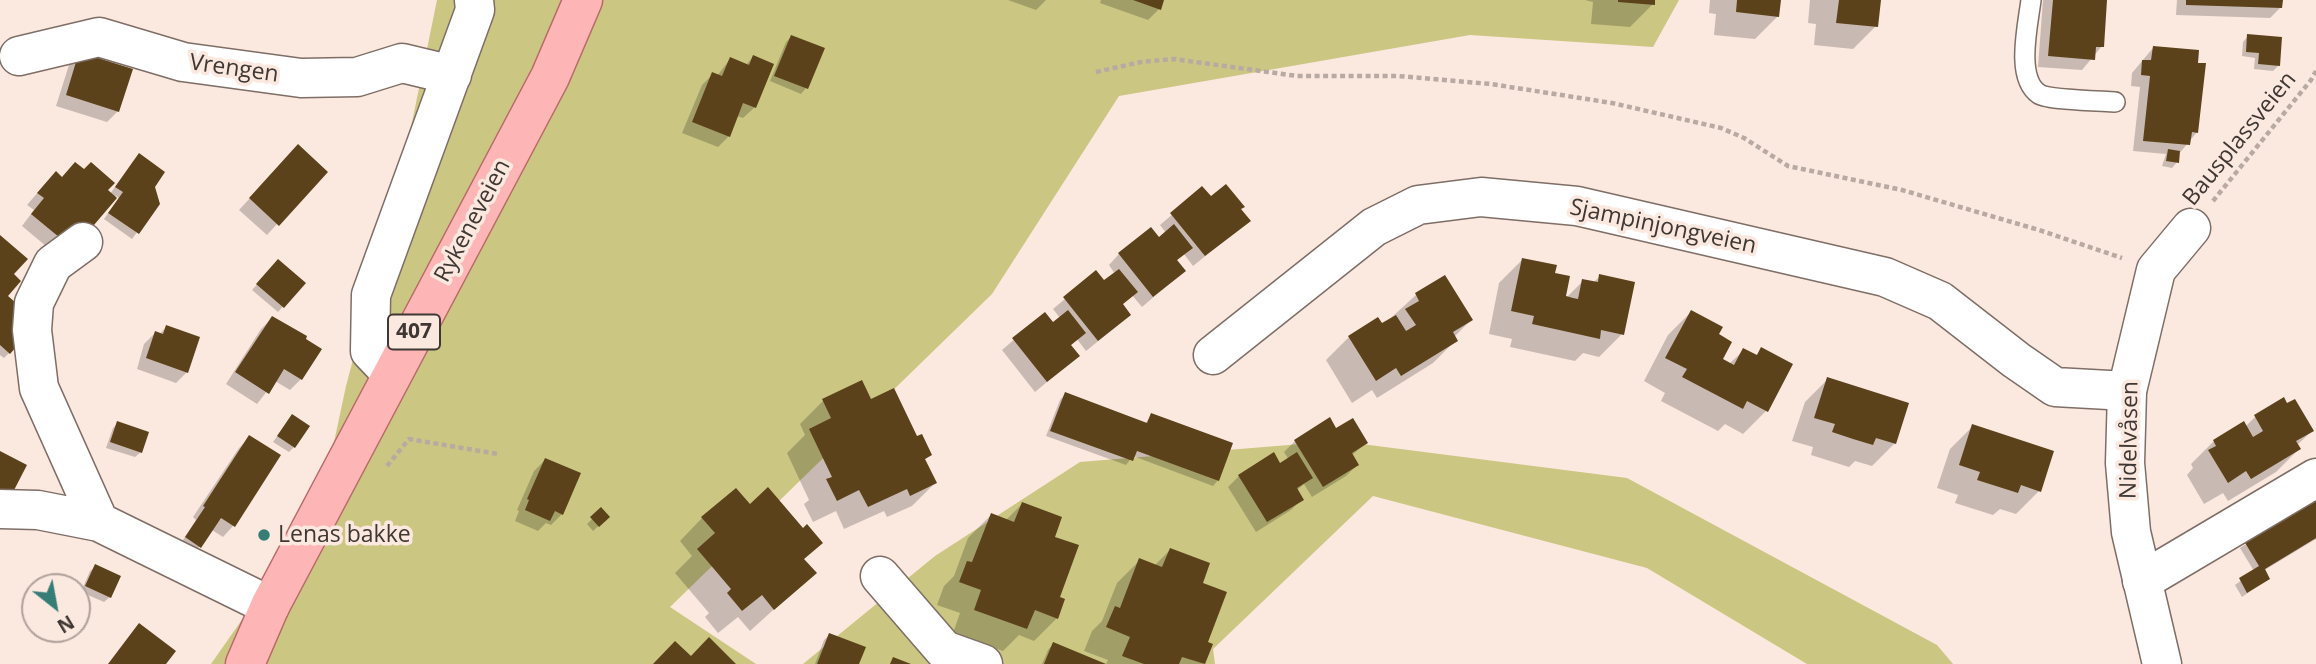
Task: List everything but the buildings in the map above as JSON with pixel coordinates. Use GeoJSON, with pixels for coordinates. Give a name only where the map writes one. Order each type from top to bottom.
{"type":"FeatureCollection","features":[{"type":"Feature","properties":{"kind":"main road","name":"Rykeneveien"},"geometry":{"type":"LineString","coordinates":[[245,664],[270,606],[391,373],[550,77],[583,0]]}},
{"type":"Feature","properties":{"kind":"street"},"geometry":{"type":"LineString","coordinates":[[391,373],[370,351],[371,295],[475,10],[474,0]]}},
{"type":"Feature","properties":{"kind":"street","name":"Vrengen"},"geometry":{"type":"LineString","coordinates":[[19,56],[99,37],[183,62],[301,78],[357,77],[402,63],[452,75]]}},
{"type":"Feature","properties":{"kind":"street","name":"Sjampinjongveien"},"geometry":{"type":"LineString","coordinates":[[1213,355],[1374,227],[1418,205],[1481,197],[1577,206],[1885,278],[1940,301],[2055,387],[2127,391]]}},
{"type":"Feature","properties":{"kind":"street","name":"Nidelvåsen"},"geometry":{"type":"LineString","coordinates":[[2162,664],[2131,532],[2125,463],[2127,391],[2156,270],[2190,228]]}},
{"type":"Feature","properties":{"kind":"street"},"geometry":{"type":"LineString","coordinates":[[83,242],[52,264],[34,303],[32,330],[39,388],[99,522]]}},
{"type":"Feature","properties":{"kind":"street"},"geometry":{"type":"LineString","coordinates":[[2142,581],[2316,478]]}},
{"type":"Feature","properties":{"kind":"street"},"geometry":{"type":"LineString","coordinates":[[0,509],[38,510],[99,522],[270,606]]}},
{"type":"Feature","properties":{"kind":"street"},"geometry":{"type":"LineString","coordinates":[[880,576],[944,650],[983,664]]}},
{"type":"Feature","properties":{"kind":"lane"},"geometry":{"type":"LineString","coordinates":[[2031,0],[2025,71],[2029,85],[2040,96],[2115,102]]}},
{"type":"Feature","properties":{"kind":"path"},"geometry":{"type":"LineString","coordinates":[[1096,72],[1141,62],[1174,60],[1297,76],[1398,76],[1491,85],[1612,103],[1721,128],[1744,138],[1788,166],[1902,190],[2039,230],[2156,270]]}},
{"type":"Feature","properties":{"kind":"path","name":"Bausplassveien"},"geometry":{"type":"LineString","coordinates":[[2190,228],[2316,71]]}},
{"type":"Feature","properties":{"kind":"path"},"geometry":{"type":"LineString","coordinates":[[385,469],[409,439],[498,454]]}},
{"type":"Feature","properties":{"kind":"shaded area"},"geometry":{"type":"Polygon","coordinates":[[[437,0],[1679,0],[1653,47],[1470,35],[1119,96],[992,294],[670,607],[756,664],[211,664],[320,508],[346,386],[398,191],[437,0]]]}},
{"type":"Feature","properties":{"kind":"shaded area"},"geometry":{"type":"Polygon","coordinates":[[[1338,441],[1627,478],[1937,645],[1953,664],[1807,664],[1647,568],[1373,496],[1213,649],[1215,664],[803,664],[935,556],[1080,462],[1338,441]]]}},
{"type":"Feature","properties":{"kind":"place","name":"Lenas bakke"},"geometry":{"type":"Point","coordinates":[264,535]}}]}
